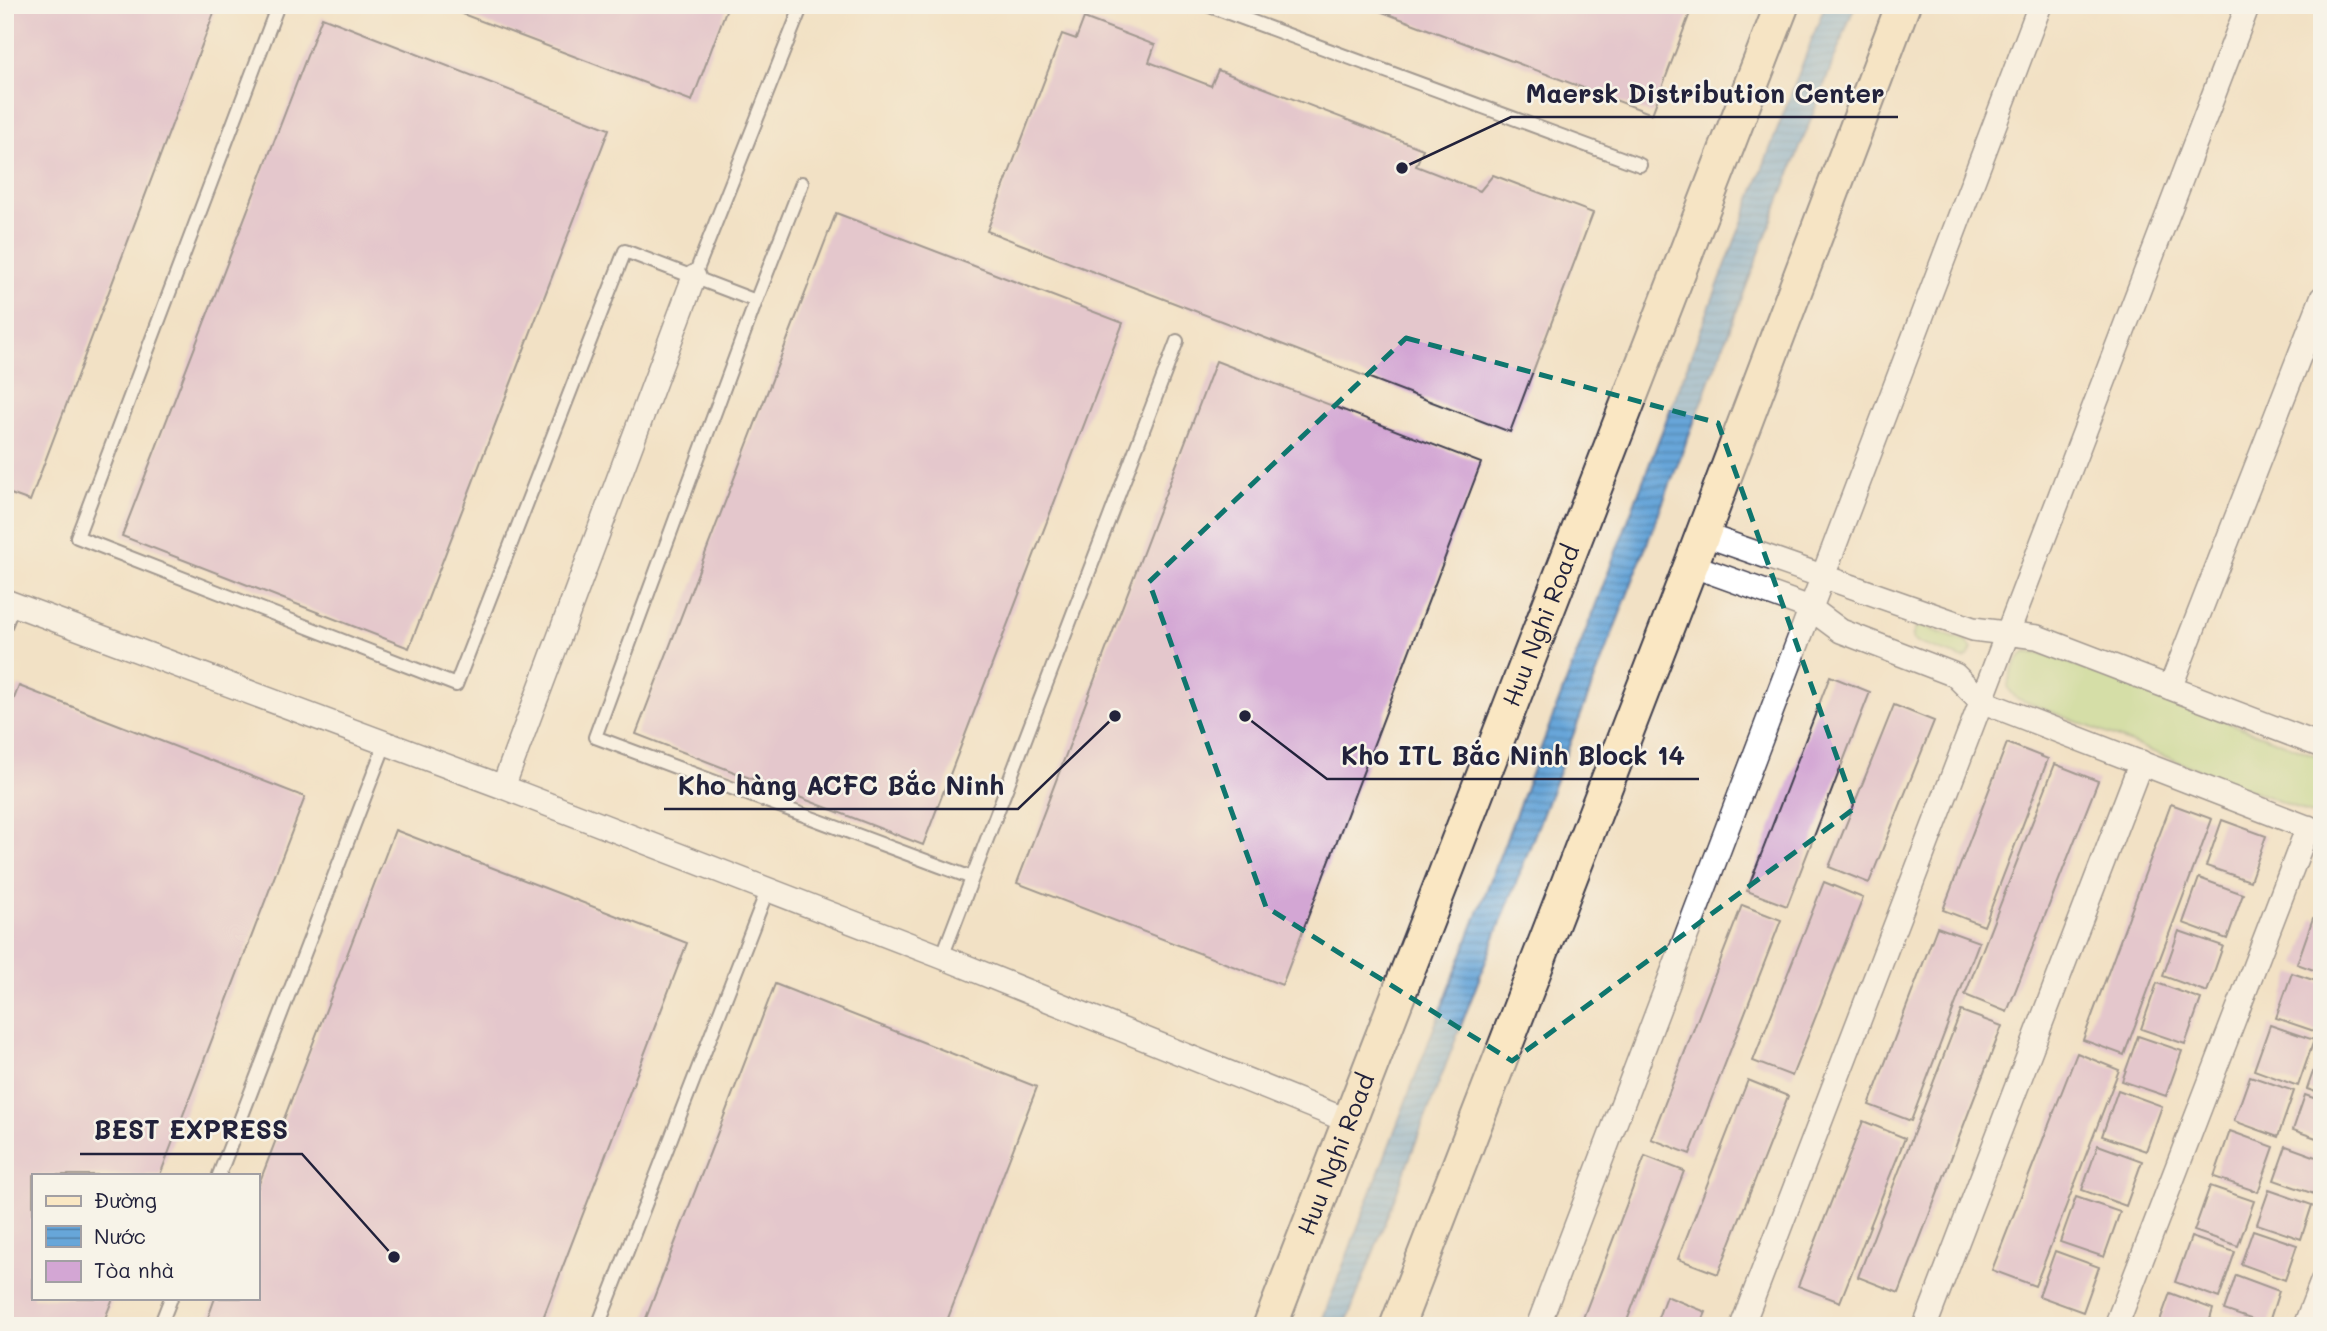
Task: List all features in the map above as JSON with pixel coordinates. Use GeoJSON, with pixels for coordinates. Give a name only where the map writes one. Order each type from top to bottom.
{"type":"FeatureCollection","features":[{"type":"Feature","properties":{"kind":"main road","name":"Huu Nghi Road"},"geometry":{"type":"LineString","coordinates":[[1270,1326],[1783,5]]}},
{"type":"Feature","properties":{"kind":"main road"},"geometry":{"type":"LineString","coordinates":[[1397,1326],[1691,565],[1903,5]]}},
{"type":"Feature","properties":{"kind":"street"},"geometry":{"type":"LineString","coordinates":[[1538,1326],[2039,5]]}},
{"type":"Feature","properties":{"kind":"street"},"geometry":{"type":"LineString","coordinates":[[1742,1326],[2248,5]]}},
{"type":"Feature","properties":{"kind":"street"},"geometry":{"type":"LineString","coordinates":[[503,787],[694,277]]}},
{"type":"Feature","properties":{"kind":"street"},"geometry":{"type":"LineString","coordinates":[[2170,688],[2322,298]]}},
{"type":"Feature","properties":{"kind":"street"},"geometry":{"type":"LineString","coordinates":[[1702,534],[1973,629],[2037,637],[2322,746]]}},
{"type":"Feature","properties":{"kind":"street"},"geometry":{"type":"LineString","coordinates":[[1691,565],[1810,608],[1841,631],[1955,675],[1982,701],[2315,830],[2116,1326]]}},
{"type":"Feature","properties":{"kind":"street"},"geometry":{"type":"LineString","coordinates":[[10,602],[503,787],[942,957],[1351,1122]]}},
{"type":"Feature","properties":{"kind":"street"},"geometry":{"type":"LineString","coordinates":[[1925,1326],[2141,762]]}},
{"type":"Feature","properties":{"kind":"street"},"geometry":{"type":"LineString","coordinates":[[2305,1326],[2322,1282]]}},
{"type":"Feature","properties":{"kind":"lane"},"geometry":{"type":"LineString","coordinates":[[278,5],[76,537],[456,685],[625,251],[756,301]]}},
{"type":"Feature","properties":{"kind":"lane"},"geometry":{"type":"LineString","coordinates":[[694,277],[802,5]]}},
{"type":"Feature","properties":{"kind":"lane"},"geometry":{"type":"LineString","coordinates":[[1207,5],[1640,165]]}},
{"type":"Feature","properties":{"kind":"lane"},"geometry":{"type":"LineString","coordinates":[[802,183],[595,737],[972,878]]}},
{"type":"Feature","properties":{"kind":"lane"},"geometry":{"type":"LineString","coordinates":[[942,957],[1177,341]]}},
{"type":"Feature","properties":{"kind":"lane"},"geometry":{"type":"LineString","coordinates":[[5,626],[10,602]]}},
{"type":"Feature","properties":{"kind":"lane"},"geometry":{"type":"LineString","coordinates":[[219,1174],[385,744]]}},
{"type":"Feature","properties":{"kind":"lane"},"geometry":{"type":"LineString","coordinates":[[598,1326],[767,891]]}},
{"type":"Feature","properties":{"kind":"lane"},"geometry":{"type":"LineString","coordinates":[[160,1326],[170,1300]]}},
{"type":"Feature","properties":{"kind":"highlighted area"},"geometry":{"type":"Polygon","coordinates":[[[1406,338],[1718,423],[1855,808],[1512,1061],[1266,907],[1149,582],[1406,338]]]}},
{"type":"Feature","properties":{"kind":"green space"},"geometry":{"type":"Polygon","coordinates":[[[1921,626],[1967,642],[1972,649],[1968,657],[1964,659],[1915,642],[1912,638],[1915,629],[1921,626]]]}},
{"type":"Feature","properties":{"kind":"green space"},"geometry":{"type":"Polygon","coordinates":[[[2026,652],[2049,655],[2322,758],[2322,818],[2016,698],[2008,688],[2010,678],[2015,664],[2026,652]]]}},
{"type":"Feature","properties":{"kind":"water"},"geometry":{"type":"Polygon","coordinates":[[[1825,5],[1855,5],[1345,1326],[1320,1326],[1825,5]]]}},
{"type":"Feature","properties":{"kind":"building"},"geometry":{"type":"Polygon","coordinates":[[[5,5],[217,5],[30,501],[5,492],[5,5]]]}},
{"type":"Feature","properties":{"kind":"building"},"geometry":{"type":"Polygon","coordinates":[[[439,5],[728,5],[692,101],[439,5]]]}},
{"type":"Feature","properties":{"kind":"building"},"geometry":{"type":"Polygon","coordinates":[[[1364,5],[1693,5],[1652,114],[1364,5]]]}},
{"type":"Feature","properties":{"kind":"building"},"geometry":{"type":"Polygon","coordinates":[[[322,17],[609,129],[409,648],[122,536],[322,17]]]}},
{"type":"Feature","properties":{"kind":"building"},"geometry":{"type":"Polygon","coordinates":[[[1084,18],[1155,45],[1149,62],[1211,86],[1218,70],[1423,149],[1416,166],[1480,191],[1493,175],[1593,213],[1510,432],[987,231],[1062,34],[1076,39],[1084,18]]]}},
{"type":"Feature","properties":{"kind":"building"},"geometry":{"type":"Polygon","coordinates":[[[836,213],[1123,323],[923,845],[636,734],[836,213]]]}},
{"type":"Feature","properties":{"kind":"building"},"geometry":{"type":"Polygon","coordinates":[[[1216,361],[1481,463],[1282,985],[1017,883],[1216,361]]]}},
{"type":"Feature","properties":{"kind":"building"},"geometry":{"type":"Polygon","coordinates":[[[1830,676],[1870,692],[1787,906],[1747,891],[1830,676]]]}},
{"type":"Feature","properties":{"kind":"building"},"geometry":{"type":"Polygon","coordinates":[[[19,686],[305,797],[160,1174],[32,1174],[32,1300],[112,1300],[102,1326],[5,1326],[5,721],[19,686]]]}},
{"type":"Feature","properties":{"kind":"building"},"geometry":{"type":"Polygon","coordinates":[[[1894,705],[1934,721],[1869,883],[1829,867],[1894,705]]]}},
{"type":"Feature","properties":{"kind":"building"},"geometry":{"type":"Polygon","coordinates":[[[2007,743],[2048,759],[1984,926],[1943,910],[2007,743]]]}},
{"type":"Feature","properties":{"kind":"building"},"geometry":{"type":"Polygon","coordinates":[[[2055,764],[2098,781],[2007,1012],[1965,995],[2055,764]]]}},
{"type":"Feature","properties":{"kind":"building"},"geometry":{"type":"Polygon","coordinates":[[[2171,804],[2212,819],[2124,1055],[2083,1040],[2171,804]]]}},
{"type":"Feature","properties":{"kind":"building"},"geometry":{"type":"Polygon","coordinates":[[[2222,820],[2266,836],[2250,881],[2206,866],[2222,820]]]}},
{"type":"Feature","properties":{"kind":"building"},"geometry":{"type":"Polygon","coordinates":[[[395,830],[687,943],[540,1326],[205,1326],[214,1300],[259,1300],[259,1184],[395,830]]]}},
{"type":"Feature","properties":{"kind":"building"},"geometry":{"type":"Polygon","coordinates":[[[2199,878],[2243,894],[2227,939],[2183,923],[2199,878]]]}},
{"type":"Feature","properties":{"kind":"building"},"geometry":{"type":"Polygon","coordinates":[[[1824,882],[1863,898],[1792,1076],[1753,1061],[1824,882]]]}},
{"type":"Feature","properties":{"kind":"building"},"geometry":{"type":"Polygon","coordinates":[[[1742,905],[1781,920],[1690,1154],[1651,1139],[1742,905]]]}},
{"type":"Feature","properties":{"kind":"building"},"geometry":{"type":"Polygon","coordinates":[[[2313,918],[2322,922],[2322,973],[2297,964],[2313,918]]]}},
{"type":"Feature","properties":{"kind":"building"},"geometry":{"type":"Polygon","coordinates":[[[1937,927],[1979,942],[1911,1121],[1869,1105],[1937,927]]]}},
{"type":"Feature","properties":{"kind":"building"},"geometry":{"type":"Polygon","coordinates":[[[2179,931],[2223,946],[2207,992],[2163,976],[2179,931]]]}},
{"type":"Feature","properties":{"kind":"building"},"geometry":{"type":"Polygon","coordinates":[[[2292,973],[2322,983],[2320,1033],[2276,1018],[2292,973]]]}},
{"type":"Feature","properties":{"kind":"building"},"geometry":{"type":"Polygon","coordinates":[[[2157,983],[2201,999],[2185,1044],[2141,1029],[2157,983]]]}},
{"type":"Feature","properties":{"kind":"building"},"geometry":{"type":"Polygon","coordinates":[[[775,984],[1037,1087],[945,1326],[643,1326],[775,984]]]}},
{"type":"Feature","properties":{"kind":"building"},"geometry":{"type":"Polygon","coordinates":[[[1961,1011],[2002,1026],[1899,1293],[1858,1277],[1961,1011]]]}},
{"type":"Feature","properties":{"kind":"building"},"geometry":{"type":"Polygon","coordinates":[[[2270,1025],[2314,1040],[2298,1086],[2254,1070],[2270,1025]]]}},
{"type":"Feature","properties":{"kind":"building"},"geometry":{"type":"Polygon","coordinates":[[[2138,1036],[2182,1051],[2166,1096],[2122,1081],[2138,1036]]]}},
{"type":"Feature","properties":{"kind":"building"},"geometry":{"type":"Polygon","coordinates":[[[2077,1053],[2119,1070],[2035,1286],[1992,1270],[2077,1053]]]}},
{"type":"Feature","properties":{"kind":"building"},"geometry":{"type":"Polygon","coordinates":[[[2319,1055],[2322,1056],[2322,1094],[2307,1089],[2319,1055]]]}},
{"type":"Feature","properties":{"kind":"building"},"geometry":{"type":"Polygon","coordinates":[[[2250,1076],[2294,1091],[2278,1137],[2234,1121],[2250,1076]]]}},
{"type":"Feature","properties":{"kind":"building"},"geometry":{"type":"Polygon","coordinates":[[[1748,1080],[1788,1096],[1718,1274],[1678,1259],[1748,1080]]]}},
{"type":"Feature","properties":{"kind":"building"},"geometry":{"type":"Polygon","coordinates":[[[2118,1090],[2162,1106],[2146,1151],[2102,1136],[2118,1090]]]}},
{"type":"Feature","properties":{"kind":"building"},"geometry":{"type":"Polygon","coordinates":[[[2305,1095],[2322,1101],[2322,1140],[2293,1130],[2305,1095]]]}},
{"type":"Feature","properties":{"kind":"building"},"geometry":{"type":"Polygon","coordinates":[[[1863,1121],[1905,1138],[1840,1302],[1798,1286],[1863,1121]]]}},
{"type":"Feature","properties":{"kind":"building"},"geometry":{"type":"Polygon","coordinates":[[[2230,1131],[2274,1147],[2258,1192],[2214,1177],[2230,1131]]]}},
{"type":"Feature","properties":{"kind":"building"},"geometry":{"type":"Polygon","coordinates":[[[2098,1145],[2142,1161],[2126,1206],[2082,1190],[2098,1145]]]}},
{"type":"Feature","properties":{"kind":"building"},"geometry":{"type":"Polygon","coordinates":[[[2286,1146],[2322,1159],[2322,1182],[2317,1195],[2274,1180],[2286,1146]]]}},
{"type":"Feature","properties":{"kind":"building"},"geometry":{"type":"Polygon","coordinates":[[[1645,1156],[1684,1171],[1625,1326],[1580,1326],[1645,1156]]]}},
{"type":"Feature","properties":{"kind":"building"},"geometry":{"type":"Polygon","coordinates":[[[2210,1186],[2254,1201],[2238,1246],[2194,1231],[2210,1186]]]}},
{"type":"Feature","properties":{"kind":"building"},"geometry":{"type":"Polygon","coordinates":[[[2269,1190],[2312,1205],[2301,1239],[2257,1224],[2269,1190]]]}},
{"type":"Feature","properties":{"kind":"building"},"geometry":{"type":"Polygon","coordinates":[[[2076,1197],[2120,1212],[2104,1257],[2060,1242],[2076,1197]]]}},
{"type":"Feature","properties":{"kind":"building"},"geometry":{"type":"Polygon","coordinates":[[[2253,1230],[2297,1245],[2285,1280],[2241,1264],[2253,1230]]]}},
{"type":"Feature","properties":{"kind":"building"},"geometry":{"type":"Polygon","coordinates":[[[2191,1237],[2235,1252],[2219,1298],[2175,1282],[2191,1237]]]}},
{"type":"Feature","properties":{"kind":"building"},"geometry":{"type":"Polygon","coordinates":[[[2055,1251],[2099,1267],[2083,1312],[2039,1296],[2055,1251]]]}},
{"type":"Feature","properties":{"kind":"building"},"geometry":{"type":"Polygon","coordinates":[[[2236,1275],[2279,1291],[2268,1325],[2224,1310],[2236,1275]]]}},
{"type":"Feature","properties":{"kind":"building"},"geometry":{"type":"Polygon","coordinates":[[[2170,1293],[2213,1309],[2208,1326],[2158,1326],[2170,1293]]]}},
{"type":"Feature","properties":{"kind":"building"},"geometry":{"type":"Polygon","coordinates":[[[1666,1296],[1706,1312],[1700,1326],[1655,1326],[1666,1296]]]}},
{"type":"Feature","properties":{"kind":"place","name":"Maersk Distribution Center"},"geometry":{"type":"Point","coordinates":[1402,168]}},
{"type":"Feature","properties":{"kind":"place","name":"Kho hàng ACFC Bắc Ninh"},"geometry":{"type":"Point","coordinates":[1115,716]}},
{"type":"Feature","properties":{"kind":"place","name":"Kho ITL Bắc Ninh Block 14"},"geometry":{"type":"Point","coordinates":[1245,716]}},
{"type":"Feature","properties":{"kind":"place","name":"BEST EXPRESS"},"geometry":{"type":"Point","coordinates":[394,1257]}}]}
